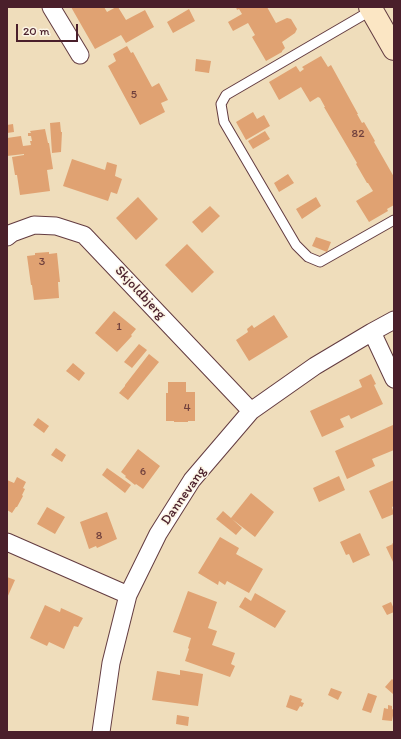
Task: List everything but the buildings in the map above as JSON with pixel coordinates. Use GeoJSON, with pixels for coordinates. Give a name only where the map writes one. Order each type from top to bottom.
{"type":"FeatureCollection","features":[{"type":"Feature","properties":{"kind":"street"},"geometry":{"type":"LineString","coordinates":[[51,7],[80,55]]}},
{"type":"Feature","properties":{"kind":"street"},"geometry":{"type":"LineString","coordinates":[[371,9],[394,49]]}},
{"type":"Feature","properties":{"kind":"street","name":"Skjoldbjerg"},"geometry":{"type":"LineString","coordinates":[[7,237],[12,233],[34,225],[56,226],[84,235],[251,411]]}},
{"type":"Feature","properties":{"kind":"street","name":"Dannevang"},"geometry":{"type":"LineString","coordinates":[[101,732],[111,663],[128,595],[158,534],[192,480],[251,411],[315,366],[394,320]]}},
{"type":"Feature","properties":{"kind":"street"},"geometry":{"type":"LineString","coordinates":[[372,332],[394,379]]}},
{"type":"Feature","properties":{"kind":"street"},"geometry":{"type":"LineString","coordinates":[[7,542],[128,595]]}},
{"type":"Feature","properties":{"kind":"lane"},"geometry":{"type":"LineString","coordinates":[[371,9],[226,95],[221,104],[224,122],[296,245],[308,257],[320,262],[394,220]]}}]}
